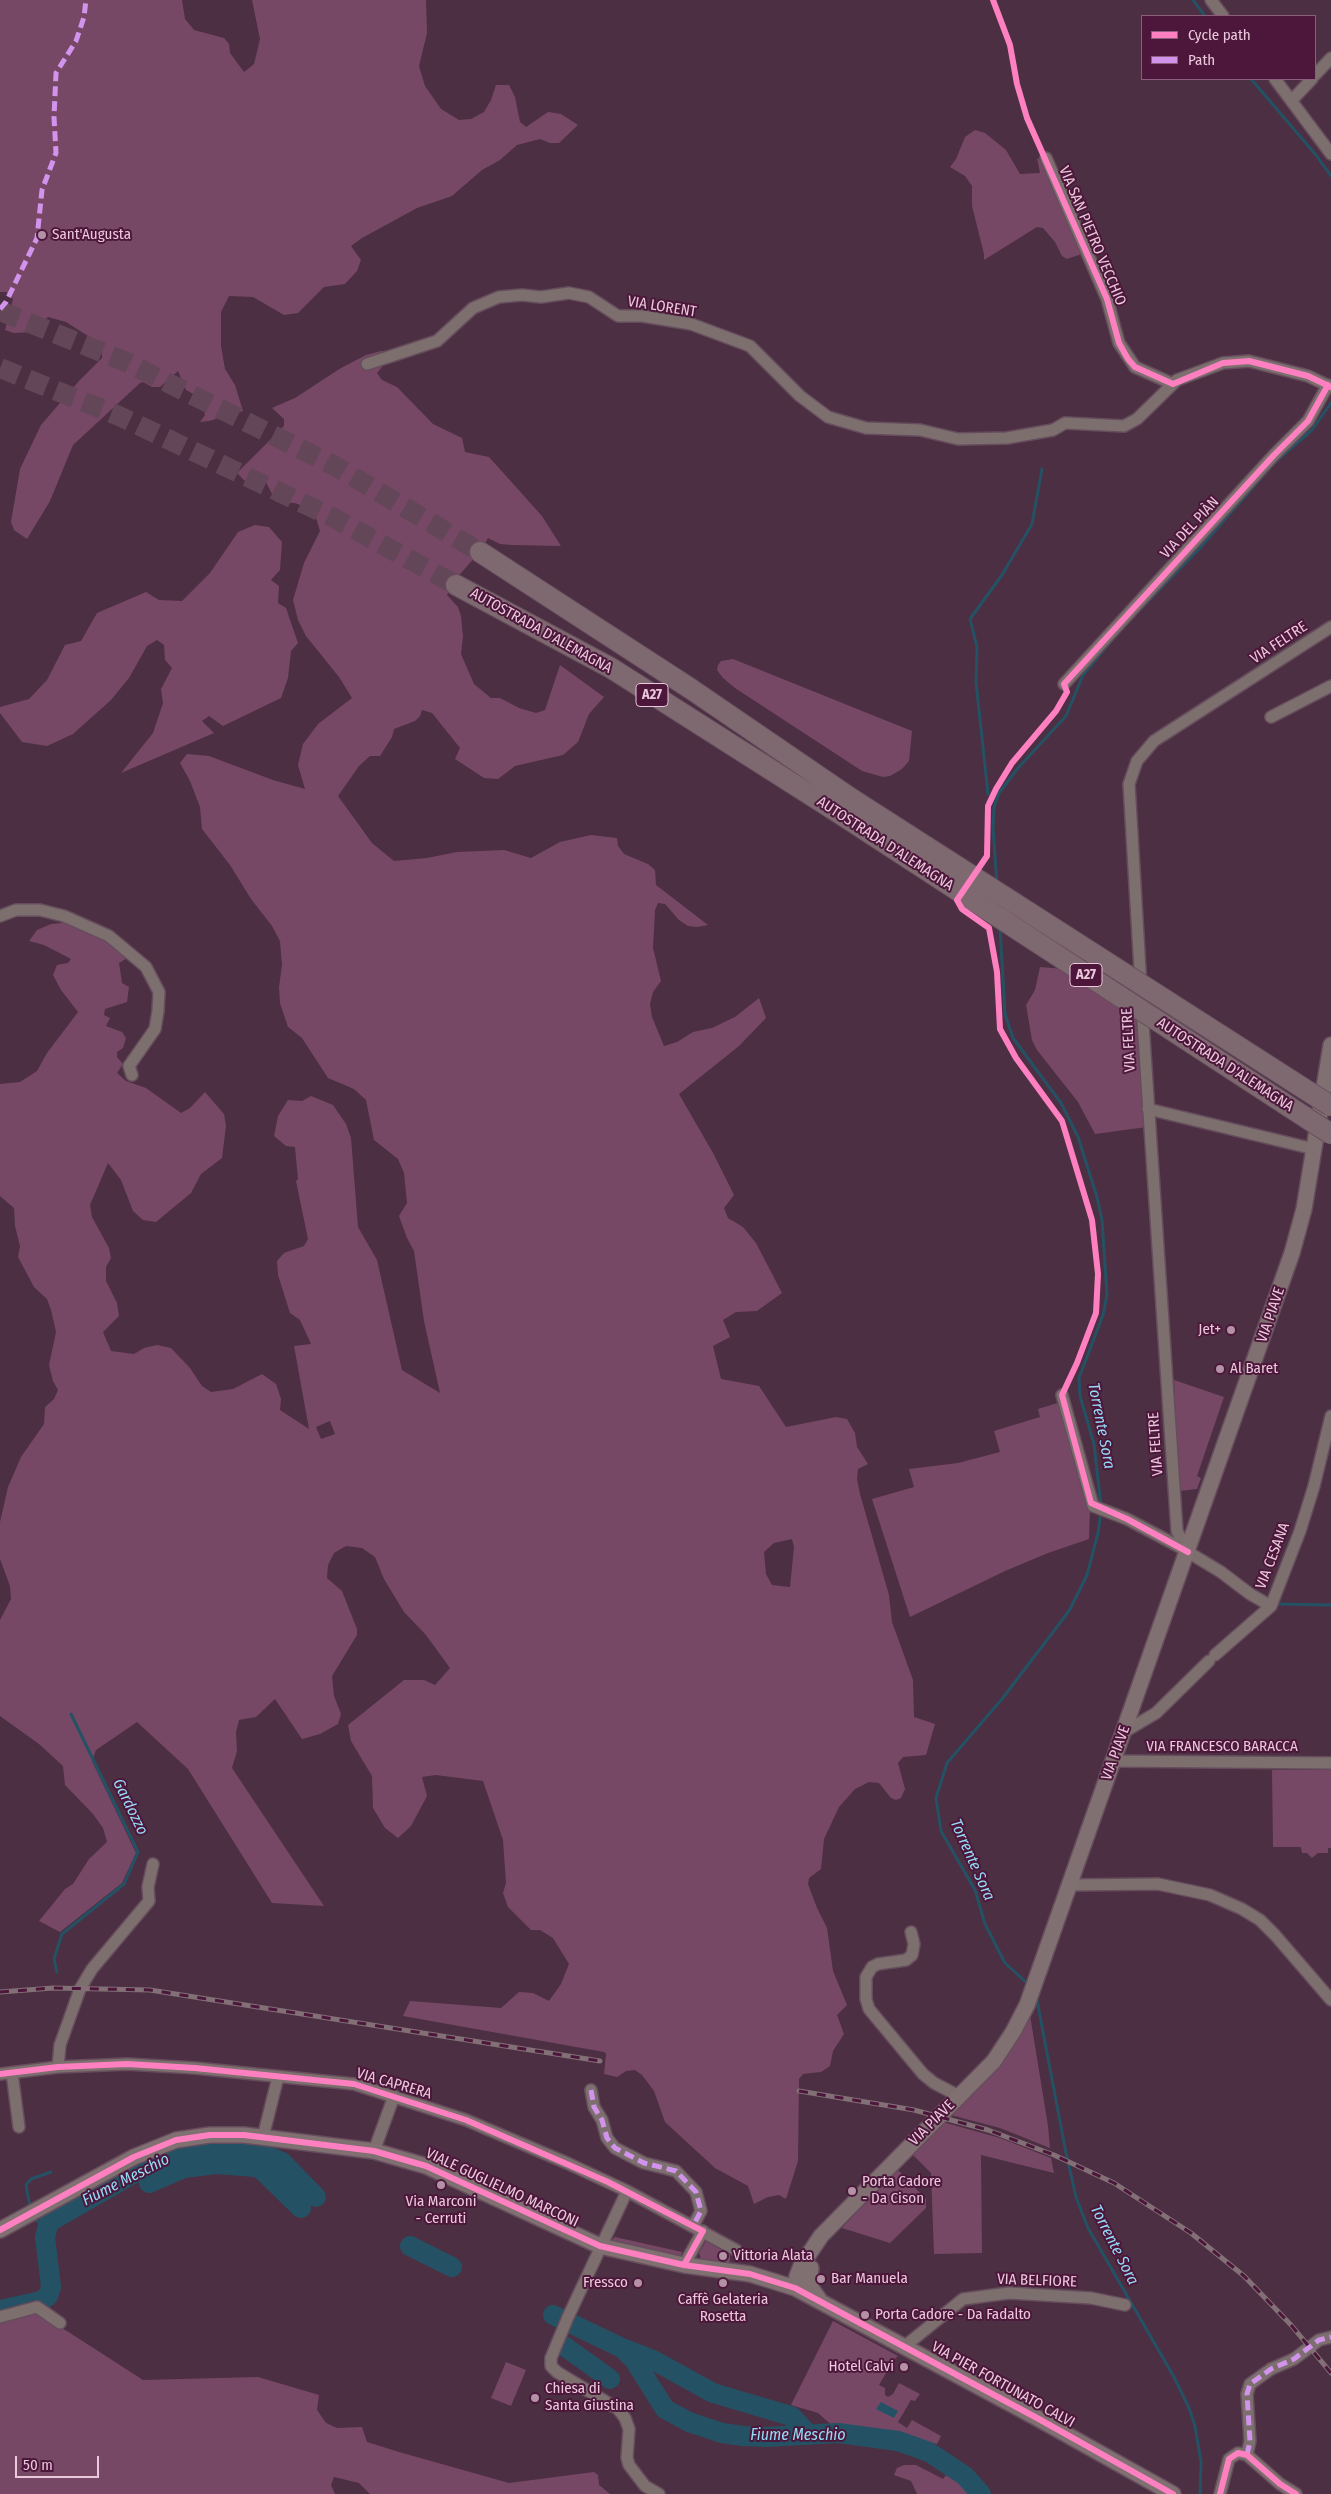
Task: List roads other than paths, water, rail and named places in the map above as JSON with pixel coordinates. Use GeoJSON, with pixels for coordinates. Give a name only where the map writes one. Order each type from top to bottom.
{"type":"FeatureCollection","features":[{"type":"Feature","properties":{"kind":"highway","name":"AUTOSTRADA D'ALEMAGNA"},"geometry":{"type":"LineString","coordinates":[[480,552],[683,684],[847,807],[1331,1134]]}},
{"type":"Feature","properties":{"kind":"highway","name":"AUTOSTRADA D'ALEMAGNA"},"geometry":{"type":"LineString","coordinates":[[456,585],[611,668],[847,807],[1331,1106]]}},
{"type":"Feature","properties":{"kind":"main road","name":"VIA PIAVE"},"geometry":{"type":"LineString","coordinates":[[795,2288],[797,2276],[809,2252],[838,2219],[994,2061],[1013,2032],[1027,2005],[1279,1293],[1299,1230],[1331,1045]]}},
{"type":"Feature","properties":{"kind":"main road","name":"VIALE GUGLIELMO MARCONI"},"geometry":{"type":"LineString","coordinates":[[0,2230],[134,2157],[162,2145],[210,2135],[263,2137],[374,2151],[426,2166],[600,2246],[684,2265],[759,2276]]}},
{"type":"Feature","properties":{"kind":"main road","name":"VIA PIAVE"},"geometry":{"type":"LineString","coordinates":[[795,2288],[812,2268],[822,2243],[838,2219]]}},
{"type":"Feature","properties":{"kind":"main road"},"geometry":{"type":"LineString","coordinates":[[759,2276],[787,2271],[809,2252]]}},
{"type":"Feature","properties":{"kind":"main road"},"geometry":{"type":"LineString","coordinates":[[812,2268],[809,2285],[820,2300]]}},
{"type":"Feature","properties":{"kind":"main road","name":"VIA PIER FORTUNATO CALVI"},"geometry":{"type":"LineString","coordinates":[[759,2276],[795,2288],[820,2300],[1173,2494]]}},
{"type":"Feature","properties":{"kind":"street"},"geometry":{"type":"LineString","coordinates":[[1211,0],[1222,15]]}},
{"type":"Feature","properties":{"kind":"street"},"geometry":{"type":"LineString","coordinates":[[1316,74],[1331,58]]}},
{"type":"Feature","properties":{"kind":"street"},"geometry":{"type":"LineString","coordinates":[[1276,80],[1331,154]]}},
{"type":"Feature","properties":{"kind":"street"},"geometry":{"type":"LineString","coordinates":[[1292,100],[1311,80]]}},
{"type":"Feature","properties":{"kind":"street","name":"VIA SAN PIETRO VECCHIO"},"geometry":{"type":"LineString","coordinates":[[1046,158],[1107,298],[1119,343],[1135,367],[1173,384]]}},
{"type":"Feature","properties":{"kind":"street","name":"VIA LORENT"},"geometry":{"type":"LineString","coordinates":[[367,364],[438,341],[474,308],[499,297],[522,295],[541,297],[569,293],[589,297],[618,316],[642,316],[691,324],[750,346],[800,396],[828,417],[866,428],[920,430],[958,439],[1007,438],[1053,430],[1065,423],[1124,426],[1137,420],[1173,384]]}},
{"type":"Feature","properties":{"kind":"street"},"geometry":{"type":"LineString","coordinates":[[1173,384],[1223,363],[1249,361],[1308,376],[1330,386]]}},
{"type":"Feature","properties":{"kind":"street","name":"VIA DEL PIÀN"},"geometry":{"type":"LineString","coordinates":[[1064,684],[1308,421],[1330,386]]}},
{"type":"Feature","properties":{"kind":"street","name":"VIA FELTRE"},"geometry":{"type":"LineString","coordinates":[[1188,1552],[1177,1531],[1148,1109],[1129,784],[1136,761],[1154,741],[1331,627]]}},
{"type":"Feature","properties":{"kind":"street"},"geometry":{"type":"LineString","coordinates":[[1271,717],[1331,686]]}},
{"type":"Feature","properties":{"kind":"street"},"geometry":{"type":"LineString","coordinates":[[0,916],[16,910],[40,910],[64,916],[109,936],[146,968],[159,992],[158,1011],[155,1028],[129,1066],[132,1074]]}},
{"type":"Feature","properties":{"kind":"street"},"geometry":{"type":"LineString","coordinates":[[1148,1109],[1314,1149]]}},
{"type":"Feature","properties":{"kind":"street","name":"VIA CESANA"},"geometry":{"type":"LineString","coordinates":[[1062,1395],[1091,1503],[1188,1552],[1271,1606],[1303,1522],[1330,1421]]}},
{"type":"Feature","properties":{"kind":"street"},"geometry":{"type":"LineString","coordinates":[[1124,1732],[1156,1713],[1212,1658],[1271,1606]]}},
{"type":"Feature","properties":{"kind":"street","name":"VIA FRANCESCO BARACCA"},"geometry":{"type":"LineString","coordinates":[[1113,1761],[1331,1763]]}},
{"type":"Feature","properties":{"kind":"street"},"geometry":{"type":"LineString","coordinates":[[55,2067],[60,2045],[80,1989],[92,1969],[149,1901],[148,1887],[153,1864]]}},
{"type":"Feature","properties":{"kind":"street"},"geometry":{"type":"LineString","coordinates":[[1069,1885],[1158,1884],[1210,1895],[1242,1909],[1260,1920],[1275,1935],[1331,2000]]}},
{"type":"Feature","properties":{"kind":"street"},"geometry":{"type":"LineString","coordinates":[[911,1932],[914,1944],[912,1955],[906,1960],[878,1964],[872,1967],[866,1977],[866,1999],[869,2009],[923,2074],[934,2083],[959,2096]]}},
{"type":"Feature","properties":{"kind":"street","name":"VIA CAPRERA"},"geometry":{"type":"LineString","coordinates":[[6,2073],[55,2067],[155,2065],[354,2084],[466,2120],[627,2191],[736,2250]]}},
{"type":"Feature","properties":{"kind":"street"},"geometry":{"type":"LineString","coordinates":[[6,2073],[19,2127]]}},
{"type":"Feature","properties":{"kind":"street"},"geometry":{"type":"LineString","coordinates":[[263,2137],[278,2077]]}},
{"type":"Feature","properties":{"kind":"street"},"geometry":{"type":"LineString","coordinates":[[591,2090],[594,2107],[599,2113],[607,2138],[615,2148],[644,2164],[676,2171],[696,2192],[701,2211],[698,2229],[684,2265]]}},
{"type":"Feature","properties":{"kind":"street"},"geometry":{"type":"LineString","coordinates":[[374,2151],[394,2096]]}},
{"type":"Feature","properties":{"kind":"street"},"geometry":{"type":"LineString","coordinates":[[627,2191],[568,2317],[551,2358],[551,2366],[557,2372],[618,2409],[625,2418],[629,2429],[627,2458],[629,2465],[645,2486],[659,2494]]}},
{"type":"Feature","properties":{"kind":"street","name":"VIA BELFIORE"},"geometry":{"type":"LineString","coordinates":[[905,2346],[963,2299],[1009,2294],[1091,2298],[1125,2304]]}},
{"type":"Feature","properties":{"kind":"street"},"geometry":{"type":"LineString","coordinates":[[0,2316],[37,2307],[60,2323]]}},
{"type":"Feature","properties":{"kind":"street"},"geometry":{"type":"LineString","coordinates":[[1247,2455],[1250,2441],[1247,2394],[1250,2384],[1271,2369],[1294,2359],[1319,2340],[1331,2337]]}},
{"type":"Feature","properties":{"kind":"street"},"geometry":{"type":"LineString","coordinates":[[1220,2494],[1229,2459],[1238,2453],[1247,2455],[1280,2484],[1296,2494]]}},
{"type":"Feature","properties":{"kind":"water"},"geometry":{"type":"Polygon","coordinates":[[[881,2402],[898,2411],[894,2418],[876,2409],[881,2402]]]}},
{"type":"Feature","properties":{"kind":"waterway","name":"Torrente Sora"},"geometry":{"type":"LineString","coordinates":[[1193,0],[1204,15]]}},
{"type":"Feature","properties":{"kind":"waterway","name":"Torrente Sora"},"geometry":{"type":"LineString","coordinates":[[1252,80],[1316,155],[1331,176]]}},
{"type":"Feature","properties":{"kind":"waterway","name":"Torrente Sora"},"geometry":{"type":"LineString","coordinates":[[1273,464],[1312,430],[1331,403]]}},
{"type":"Feature","properties":{"kind":"waterway"},"geometry":{"type":"LineString","coordinates":[[988,794],[976,682],[977,647],[970,619],[1002,575],[1032,524],[1042,469]]}},
{"type":"Feature","properties":{"kind":"waterway","name":"Torrente Sora"},"geometry":{"type":"LineString","coordinates":[[997,884],[993,828],[994,807],[999,793],[1018,768],[1066,716],[1083,675],[1122,628],[1200,548],[1269,469]]}},
{"type":"Feature","properties":{"kind":"waterway","name":"Torrente Sora"},"geometry":{"type":"LineString","coordinates":[[1000,928],[1005,1014],[1013,1038],[1061,1103],[1078,1137],[1097,1197],[1102,1220],[1107,1295],[1103,1315],[1079,1378],[1080,1396],[1094,1444],[1101,1506]]}},
{"type":"Feature","properties":{"kind":"waterway","name":"Torrente Sora"},"geometry":{"type":"LineString","coordinates":[[1028,1984],[1005,1963],[985,1924],[975,1890],[941,1831],[936,1798],[947,1763],[1002,1699],[1069,1611],[1087,1575],[1098,1533],[1101,1512]]}},
{"type":"Feature","properties":{"kind":"waterway"},"geometry":{"type":"LineString","coordinates":[[1277,1604],[1331,1605]]}},
{"type":"Feature","properties":{"kind":"waterway","name":"Gardozzo"},"geometry":{"type":"LineString","coordinates":[[57,1972],[54,1959],[62,1934],[124,1884],[138,1852],[71,1714]]}},
{"type":"Feature","properties":{"kind":"waterway","name":"Torrente Sora"},"geometry":{"type":"LineString","coordinates":[[1036,1995],[1076,2197],[1088,2228],[1174,2377],[1189,2408],[1195,2426],[1201,2462],[1200,2494]]}},
{"type":"Feature","properties":{"kind":"waterway","name":"Fiume Meschio"},"geometry":{"type":"LineString","coordinates":[[0,2310],[41,2301],[48,2296],[51,2287],[45,2237],[49,2222],[145,2167],[170,2156],[204,2148],[253,2150],[282,2162],[316,2197]]}},
{"type":"Feature","properties":{"kind":"waterway"},"geometry":{"type":"LineString","coordinates":[[149,2183],[184,2168],[216,2164],[255,2167],[261,2169],[301,2208]]}},
{"type":"Feature","properties":{"kind":"waterway","name":"Gardozzo"},"geometry":{"type":"LineString","coordinates":[[30,2207],[26,2185],[31,2179],[51,2172]]}},
{"type":"Feature","properties":{"kind":"waterway","name":"Gardozzo"},"geometry":{"type":"LineString","coordinates":[[34,2218],[46,2229]]}},
{"type":"Feature","properties":{"kind":"waterway","name":"Fiume Meschio"},"geometry":{"type":"LineString","coordinates":[[410,2246],[452,2267]]}},
{"type":"Feature","properties":{"kind":"waterway","name":"Fiume Meschio"},"geometry":{"type":"LineString","coordinates":[[553,2315],[622,2348],[634,2360],[665,2409],[689,2422],[722,2433],[743,2436],[767,2437],[838,2433],[898,2441],[929,2452],[965,2476],[981,2494]]}},
{"type":"Feature","properties":{"kind":"waterway"},"geometry":{"type":"LineString","coordinates":[[560,2343],[610,2379]]}},
{"type":"Feature","properties":{"kind":"waterway"},"geometry":{"type":"LineString","coordinates":[[625,2349],[653,2360],[713,2393],[791,2416],[809,2435]]}},
{"type":"Feature","properties":{"kind":"tunnel"},"geometry":{"type":"LineString","coordinates":[[0,311],[124,361],[335,466],[480,552]]}},
{"type":"Feature","properties":{"kind":"tunnel"},"geometry":{"type":"LineString","coordinates":[[0,368],[119,416],[334,518],[456,585]]}},
{"type":"Feature","properties":{"kind":"railway"},"geometry":{"type":"LineString","coordinates":[[0,1992],[53,1988],[150,1990],[600,2061]]}},
{"type":"Feature","properties":{"kind":"railway"},"geometry":{"type":"LineString","coordinates":[[799,2091],[914,2110],[988,2130],[1054,2155],[1114,2183],[1191,2233],[1244,2276],[1291,2325],[1331,2373]]}},
{"type":"Feature","properties":{"kind":"place","name":"Sant'Augusta"},"geometry":{"type":"Point","coordinates":[42,235]}},
{"type":"Feature","properties":{"kind":"place","name":"Jet+"},"geometry":{"type":"Point","coordinates":[1231,1330]}},
{"type":"Feature","properties":{"kind":"place","name":"Al Baret"},"geometry":{"type":"Point","coordinates":[1220,1369]}},
{"type":"Feature","properties":{"kind":"place","name":"Via Marconi - Cerruti"},"geometry":{"type":"Point","coordinates":[441,2185]}},
{"type":"Feature","properties":{"kind":"place","name":"Porta Cadore - Da Cison"},"geometry":{"type":"Point","coordinates":[852,2191]}},
{"type":"Feature","properties":{"kind":"place","name":"Vittoria Alata"},"geometry":{"type":"Point","coordinates":[723,2256]}},
{"type":"Feature","properties":{"kind":"place","name":"Bar Manuela"},"geometry":{"type":"Point","coordinates":[821,2279]}},
{"type":"Feature","properties":{"kind":"place","name":"Fressco"},"geometry":{"type":"Point","coordinates":[638,2283]}},
{"type":"Feature","properties":{"kind":"place","name":"Caffè Gelateria Rosetta"},"geometry":{"type":"Point","coordinates":[723,2283]}},
{"type":"Feature","properties":{"kind":"place","name":"Porta Cadore - Da Fadalto"},"geometry":{"type":"Point","coordinates":[865,2315]}},
{"type":"Feature","properties":{"kind":"place","name":"Hotel Calvi"},"geometry":{"type":"Point","coordinates":[904,2367]}},
{"type":"Feature","properties":{"kind":"place","name":"Chiesa di Santa Giustina"},"geometry":{"type":"Point","coordinates":[535,2398]}}]}
